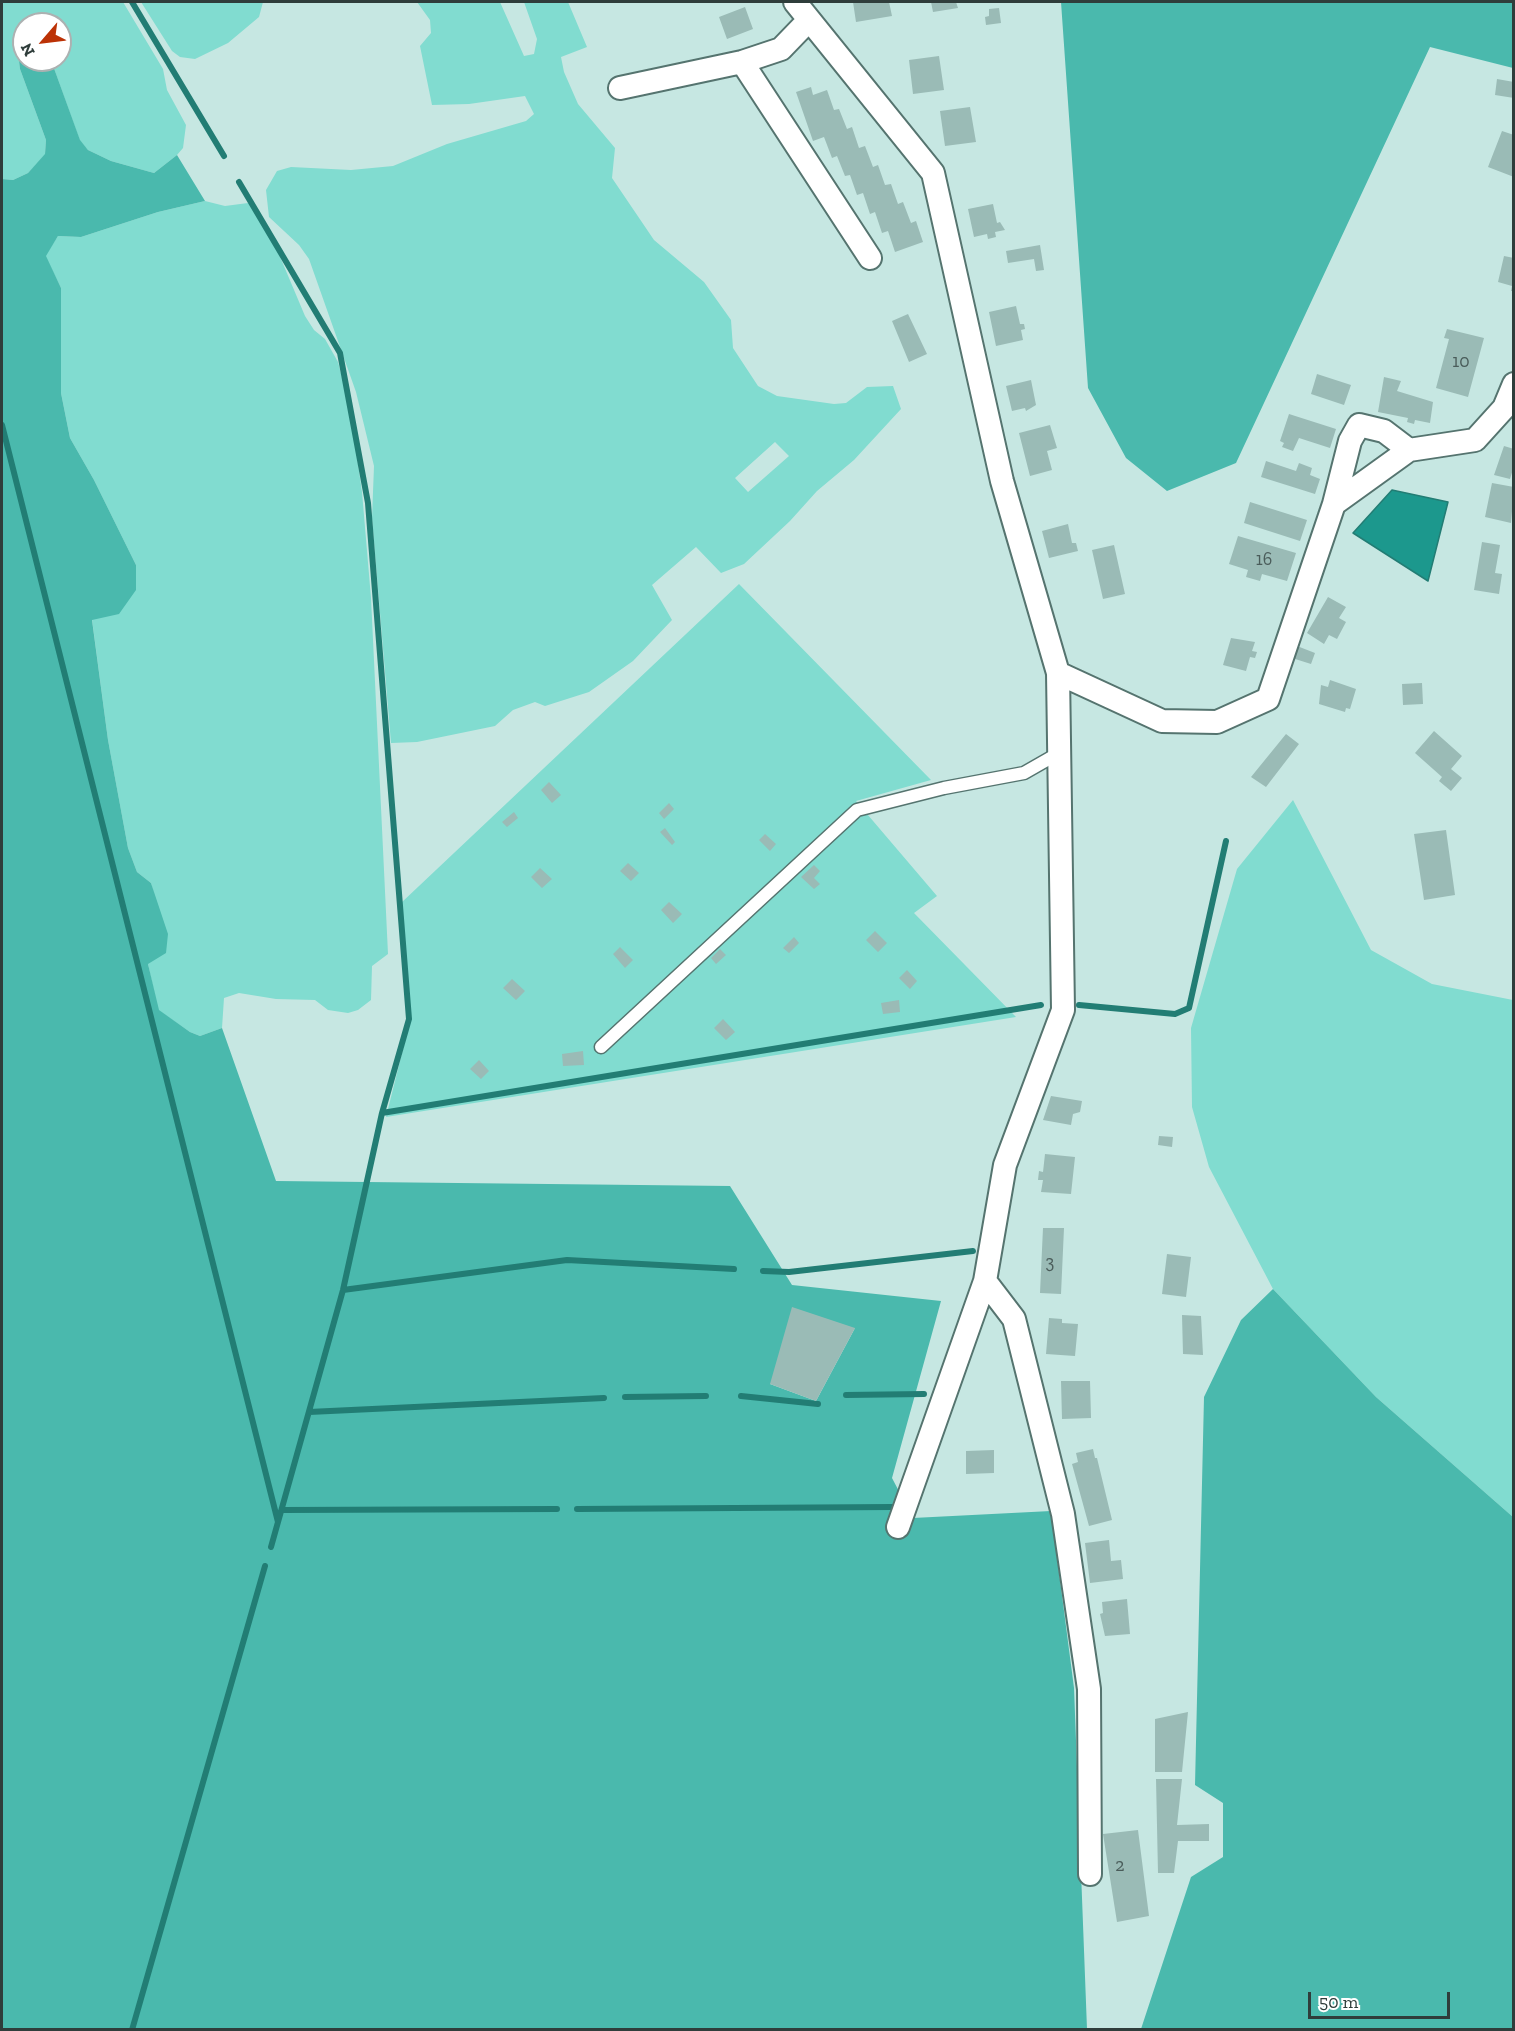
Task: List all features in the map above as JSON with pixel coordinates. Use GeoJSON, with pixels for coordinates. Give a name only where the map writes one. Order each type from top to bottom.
{"type":"FeatureCollection","features":[{"type":"Feature","properties":{"kind":"street"},"geometry":{"type":"LineString","coordinates":[[795,2],[933,173],[1002,481],[1058,673],[1063,1010],[1005,1165],[985,1281],[898,1527]]}},
{"type":"Feature","properties":{"kind":"street"},"geometry":{"type":"LineString","coordinates":[[620,88],[742,62],[781,49],[809,20]]}},
{"type":"Feature","properties":{"kind":"street"},"geometry":{"type":"LineString","coordinates":[[742,62],[870,258]]}},
{"type":"Feature","properties":{"kind":"street"},"geometry":{"type":"LineString","coordinates":[[1334,504],[1409,450],[1475,440],[1504,408],[1514,384]]}},
{"type":"Feature","properties":{"kind":"street"},"geometry":{"type":"LineString","coordinates":[[1058,673],[1162,721],[1217,722],[1268,699],[1334,504],[1350,441],[1359,425],[1384,431],[1409,450]]}},
{"type":"Feature","properties":{"kind":"street"},"geometry":{"type":"LineString","coordinates":[[985,1281],[1014,1319],[1063,1514],[1089,1689],[1090,1874]]}},
{"type":"Feature","properties":{"kind":"lane"},"geometry":{"type":"LineString","coordinates":[[601,1047],[857,810],[944,788],[1024,773],[1059,753]]}},
{"type":"Feature","properties":{"kind":"green space"},"geometry":{"type":"Polygon","coordinates":[[[2,2],[123,2],[163,69],[167,90],[186,125],[183,148],[154,173],[111,161],[88,150],[80,141],[55,72],[72,72],[72,12],[12,12],[12,72],[21,72],[46,140],[45,155],[28,173],[13,180],[2,179],[2,2]]]}},
{"type":"Feature","properties":{"kind":"green space"},"geometry":{"type":"Polygon","coordinates":[[[141,2],[263,2],[259,17],[228,43],[195,59],[180,57],[172,51],[141,2]]]}},
{"type":"Feature","properties":{"kind":"green space"},"geometry":{"type":"Polygon","coordinates":[[[417,2],[500,2],[524,56],[534,54],[537,39],[524,2],[568,2],[587,47],[561,57],[564,72],[578,104],[615,148],[612,178],[654,240],[704,282],[731,320],[733,348],[758,386],[777,396],[834,404],[846,403],[867,387],[893,386],[901,409],[854,460],[817,491],[790,521],[744,564],[721,573],[696,547],[652,585],[672,620],[633,661],[589,692],[545,706],[535,702],[513,710],[495,726],[417,742],[391,743],[372,518],[374,466],[356,392],[309,259],[299,245],[269,217],[266,190],[277,171],[291,167],[351,170],[393,166],[447,144],[526,121],[534,114],[525,96],[469,104],[432,105],[420,46],[431,33],[430,20],[417,2]],[[775,442],[735,478],[748,492],[789,456],[775,442]]]}},
{"type":"Feature","properties":{"kind":"green space"},"geometry":{"type":"Polygon","coordinates":[[[205,201],[225,206],[248,203],[265,221],[305,316],[314,330],[325,339],[338,362],[350,408],[362,492],[371,598],[388,954],[372,966],[371,1000],[358,1010],[348,1013],[328,1010],[315,1000],[276,999],[239,993],[224,998],[222,1028],[200,1036],[190,1032],[158,1010],[148,964],[158,909],[151,883],[137,872],[128,848],[108,740],[92,619],[136,565],[94,480],[70,438],[61,393],[61,288],[45,256],[58,236],[81,237],[158,212],[205,201]]]}},
{"type":"Feature","properties":{"kind":"green space"},"geometry":{"type":"Polygon","coordinates":[[[739,584],[931,780],[856,801],[937,896],[914,913],[1016,1017],[386,1117],[411,1017],[401,903],[739,584]]]}},
{"type":"Feature","properties":{"kind":"green space"},"geometry":{"type":"Polygon","coordinates":[[[1293,800],[1371,950],[1432,984],[1513,1000],[1513,1517],[1376,1397],[1273,1289],[1209,1167],[1192,1107],[1191,1028],[1237,869],[1293,800]]]}},
{"type":"Feature","properties":{"kind":"shaded area"},"geometry":{"type":"Polygon","coordinates":[[[1061,2],[1513,2],[1513,68],[1430,47],[1236,463],[1167,491],[1126,458],[1088,388],[1061,2]]]}},
{"type":"Feature","properties":{"kind":"shaded area"},"geometry":{"type":"Polygon","coordinates":[[[21,72],[55,72],[80,140],[88,150],[111,161],[154,173],[177,155],[205,201],[158,212],[81,237],[58,236],[46,256],[61,288],[61,393],[70,438],[94,480],[136,565],[136,590],[119,614],[92,620],[108,740],[128,848],[137,872],[151,883],[168,934],[166,953],[148,964],[159,1010],[190,1032],[200,1036],[222,1028],[276,1181],[730,1186],[792,1285],[941,1301],[892,1478],[913,1518],[1051,1511],[1074,1688],[1087,2029],[2,2029],[2,179],[13,180],[28,173],[45,154],[46,140],[21,72]],[[855,1328],[770,1384],[816,1401],[855,1328]]]}},
{"type":"Feature","properties":{"kind":"shaded area"},"geometry":{"type":"Polygon","coordinates":[[[1392,490],[1448,502],[1428,581],[1353,533],[1392,490]]]}},
{"type":"Feature","properties":{"kind":"shaded area"},"geometry":{"type":"Polygon","coordinates":[[[1273,1289],[1376,1397],[1513,1517],[1513,2029],[1141,2029],[1191,1877],[1223,1857],[1223,1803],[1195,1785],[1204,1397],[1241,1320],[1273,1289]]]}},
{"type":"Feature","properties":{"kind":"building"},"geometry":{"type":"Polygon","coordinates":[[[853,2],[889,2],[892,16],[856,22],[853,2]]]}},
{"type":"Feature","properties":{"kind":"building"},"geometry":{"type":"Polygon","coordinates":[[[931,2],[956,2],[958,8],[933,12],[931,2]]]}},
{"type":"Feature","properties":{"kind":"building"},"geometry":{"type":"Polygon","coordinates":[[[745,7],[753,29],[727,39],[719,17],[745,7]]]}},
{"type":"Feature","properties":{"kind":"building"},"geometry":{"type":"Polygon","coordinates":[[[999,8],[1001,23],[986,25],[985,17],[989,16],[989,9],[999,8]]]}},
{"type":"Feature","properties":{"kind":"building"},"geometry":{"type":"Polygon","coordinates":[[[939,56],[944,90],[913,94],[909,60],[939,56]]]}},
{"type":"Feature","properties":{"kind":"building"},"geometry":{"type":"Polygon","coordinates":[[[1497,79],[1514,82],[1514,98],[1495,95],[1497,79]]]}},
{"type":"Feature","properties":{"kind":"building"},"geometry":{"type":"Polygon","coordinates":[[[811,87],[813,95],[827,90],[834,110],[839,109],[847,129],[852,127],[859,148],[865,146],[873,167],[878,165],[885,185],[891,184],[898,204],[903,202],[911,223],[916,221],[923,242],[895,252],[888,231],[882,233],[875,212],[870,214],[863,193],[857,195],[850,175],[845,176],[837,156],[832,158],[824,137],[813,141],[796,92],[811,87]]]}},
{"type":"Feature","properties":{"kind":"building"},"geometry":{"type":"Polygon","coordinates":[[[970,107],[976,142],[945,146],[940,111],[970,107]]]}},
{"type":"Feature","properties":{"kind":"building"},"geometry":{"type":"Polygon","coordinates":[[[1502,131],[1514,135],[1514,177],[1488,167],[1502,131]]]}},
{"type":"Feature","properties":{"kind":"building"},"geometry":{"type":"Polygon","coordinates":[[[993,204],[997,223],[1000,222],[1005,230],[995,232],[996,237],[988,239],[987,234],[974,237],[968,209],[993,204]]]}},
{"type":"Feature","properties":{"kind":"building"},"geometry":{"type":"Polygon","coordinates":[[[1040,245],[1044,270],[1036,271],[1034,259],[1008,263],[1006,251],[1040,245]]]}},
{"type":"Feature","properties":{"kind":"building"},"geometry":{"type":"Polygon","coordinates":[[[1504,256],[1514,258],[1514,291],[1511,291],[1512,286],[1498,282],[1504,256]]]}},
{"type":"Feature","properties":{"kind":"building"},"geometry":{"type":"Polygon","coordinates":[[[1016,306],[1020,324],[1024,324],[1025,329],[1021,330],[1023,340],[996,346],[989,312],[1016,306]]]}},
{"type":"Feature","properties":{"kind":"building"},"geometry":{"type":"Polygon","coordinates":[[[908,314],[927,354],[909,362],[892,321],[908,314]]]}},
{"type":"Feature","properties":{"kind":"building"},"geometry":{"type":"Polygon","coordinates":[[[1447,329],[1484,338],[1468,397],[1436,388],[1449,339],[1444,338],[1447,329]]]}},
{"type":"Feature","properties":{"kind":"building"},"geometry":{"type":"Polygon","coordinates":[[[1317,374],[1351,385],[1344,405],[1311,394],[1317,374]]]}},
{"type":"Feature","properties":{"kind":"building"},"geometry":{"type":"Polygon","coordinates":[[[1384,377],[1401,381],[1397,391],[1433,402],[1430,423],[1415,420],[1414,424],[1407,422],[1408,418],[1378,412],[1384,377]]]}},
{"type":"Feature","properties":{"kind":"building"},"geometry":{"type":"Polygon","coordinates":[[[1031,380],[1036,405],[1026,411],[1025,408],[1012,411],[1006,386],[1031,380]]]}},
{"type":"Feature","properties":{"kind":"building"},"geometry":{"type":"Polygon","coordinates":[[[1289,414],[1336,429],[1330,448],[1299,438],[1293,451],[1282,447],[1284,443],[1280,441],[1289,414]]]}},
{"type":"Feature","properties":{"kind":"building"},"geometry":{"type":"Polygon","coordinates":[[[1050,425],[1057,448],[1047,451],[1052,470],[1030,476],[1019,433],[1050,425]]]}},
{"type":"Feature","properties":{"kind":"building"},"geometry":{"type":"Polygon","coordinates":[[[1504,446],[1514,449],[1514,466],[1510,479],[1494,475],[1504,446]]]}},
{"type":"Feature","properties":{"kind":"building"},"geometry":{"type":"Polygon","coordinates":[[[1266,461],[1296,471],[1299,463],[1312,468],[1310,475],[1320,479],[1315,494],[1261,477],[1266,461]]]}},
{"type":"Feature","properties":{"kind":"building"},"geometry":{"type":"Polygon","coordinates":[[[1492,483],[1514,487],[1511,523],[1485,517],[1492,483]]]}},
{"type":"Feature","properties":{"kind":"building"},"geometry":{"type":"Polygon","coordinates":[[[1250,502],[1307,520],[1300,541],[1244,523],[1250,502]]]}},
{"type":"Feature","properties":{"kind":"building"},"geometry":{"type":"Polygon","coordinates":[[[1068,524],[1072,543],[1076,543],[1078,551],[1049,558],[1042,531],[1068,524]]]}},
{"type":"Feature","properties":{"kind":"building"},"geometry":{"type":"Polygon","coordinates":[[[1238,536],[1296,553],[1287,581],[1262,574],[1260,581],[1246,577],[1248,570],[1229,564],[1238,536]]]}},
{"type":"Feature","properties":{"kind":"building"},"geometry":{"type":"Polygon","coordinates":[[[1482,542],[1500,545],[1495,573],[1502,574],[1499,594],[1474,590],[1482,542]]]}},
{"type":"Feature","properties":{"kind":"building"},"geometry":{"type":"Polygon","coordinates":[[[1114,545],[1125,594],[1103,599],[1092,550],[1114,545]]]}},
{"type":"Feature","properties":{"kind":"building"},"geometry":{"type":"Polygon","coordinates":[[[1328,597],[1346,607],[1339,618],[1346,622],[1337,639],[1329,635],[1324,644],[1307,633],[1328,597]]]}},
{"type":"Feature","properties":{"kind":"building"},"geometry":{"type":"Polygon","coordinates":[[[1231,638],[1255,642],[1252,651],[1257,652],[1255,658],[1250,657],[1246,671],[1223,665],[1231,638]]]}},
{"type":"Feature","properties":{"kind":"building"},"geometry":{"type":"Polygon","coordinates":[[[1297,646],[1315,653],[1311,664],[1292,658],[1297,646]]]}},
{"type":"Feature","properties":{"kind":"building"},"geometry":{"type":"Polygon","coordinates":[[[1330,680],[1356,689],[1350,709],[1346,708],[1345,712],[1319,704],[1321,685],[1328,687],[1330,680]]]}},
{"type":"Feature","properties":{"kind":"building"},"geometry":{"type":"Polygon","coordinates":[[[1422,683],[1423,704],[1403,705],[1402,684],[1422,683]]]}},
{"type":"Feature","properties":{"kind":"building"},"geometry":{"type":"Polygon","coordinates":[[[1434,731],[1462,756],[1451,769],[1462,778],[1451,791],[1439,781],[1442,777],[1415,753],[1434,731]]]}},
{"type":"Feature","properties":{"kind":"building"},"geometry":{"type":"Polygon","coordinates":[[[1286,734],[1299,744],[1266,787],[1251,777],[1286,734]]]}},
{"type":"Feature","properties":{"kind":"building"},"geometry":{"type":"Polygon","coordinates":[[[549,782],[561,795],[552,803],[541,790],[549,782]]]}},
{"type":"Feature","properties":{"kind":"building"},"geometry":{"type":"Polygon","coordinates":[[[669,803],[674,809],[664,819],[659,813],[669,803]]]}},
{"type":"Feature","properties":{"kind":"building"},"geometry":{"type":"Polygon","coordinates":[[[514,812],[518,818],[507,827],[502,822],[514,812]]]}},
{"type":"Feature","properties":{"kind":"building"},"geometry":{"type":"Polygon","coordinates":[[[665,828],[675,842],[672,845],[660,832],[665,828]]]}},
{"type":"Feature","properties":{"kind":"building"},"geometry":{"type":"Polygon","coordinates":[[[1446,830],[1455,895],[1424,900],[1414,834],[1446,830]]]}},
{"type":"Feature","properties":{"kind":"building"},"geometry":{"type":"Polygon","coordinates":[[[765,834],[776,844],[770,851],[759,840],[765,834]]]}},
{"type":"Feature","properties":{"kind":"building"},"geometry":{"type":"Polygon","coordinates":[[[628,863],[639,873],[631,881],[620,871],[628,863]]]}},
{"type":"Feature","properties":{"kind":"building"},"geometry":{"type":"Polygon","coordinates":[[[814,865],[820,871],[814,878],[820,884],[814,889],[801,877],[814,865]]]}},
{"type":"Feature","properties":{"kind":"building"},"geometry":{"type":"Polygon","coordinates":[[[540,868],[552,879],[542,888],[531,877],[540,868]]]}},
{"type":"Feature","properties":{"kind":"building"},"geometry":{"type":"Polygon","coordinates":[[[669,902],[682,914],[673,923],[661,910],[669,902]]]}},
{"type":"Feature","properties":{"kind":"building"},"geometry":{"type":"Polygon","coordinates":[[[875,931],[887,943],[878,952],[866,940],[875,931]]]}},
{"type":"Feature","properties":{"kind":"building"},"geometry":{"type":"Polygon","coordinates":[[[794,937],[799,943],[789,953],[783,948],[794,937]]]}},
{"type":"Feature","properties":{"kind":"building"},"geometry":{"type":"Polygon","coordinates":[[[620,947],[633,960],[625,968],[613,954],[620,947]]]}},
{"type":"Feature","properties":{"kind":"building"},"geometry":{"type":"Polygon","coordinates":[[[720,949],[726,955],[716,964],[711,958],[720,949]]]}},
{"type":"Feature","properties":{"kind":"building"},"geometry":{"type":"Polygon","coordinates":[[[907,970],[917,981],[910,989],[899,978],[907,970]]]}},
{"type":"Feature","properties":{"kind":"building"},"geometry":{"type":"Polygon","coordinates":[[[512,979],[525,991],[516,1000],[503,988],[512,979]]]}},
{"type":"Feature","properties":{"kind":"building"},"geometry":{"type":"Polygon","coordinates":[[[899,1000],[900,1012],[883,1014],[881,1003],[899,1000]]]}},
{"type":"Feature","properties":{"kind":"building"},"geometry":{"type":"Polygon","coordinates":[[[723,1019],[735,1032],[726,1040],[714,1028],[723,1019]]]}},
{"type":"Feature","properties":{"kind":"building"},"geometry":{"type":"Polygon","coordinates":[[[583,1051],[584,1065],[563,1066],[562,1054],[583,1051]]]}},
{"type":"Feature","properties":{"kind":"building"},"geometry":{"type":"Polygon","coordinates":[[[479,1060],[489,1071],[481,1079],[470,1069],[479,1060]]]}},
{"type":"Feature","properties":{"kind":"building"},"geometry":{"type":"Polygon","coordinates":[[[1051,1096],[1082,1101],[1080,1112],[1073,1114],[1071,1125],[1043,1120],[1051,1096]]]}},
{"type":"Feature","properties":{"kind":"building"},"geometry":{"type":"Polygon","coordinates":[[[1159,1136],[1173,1137],[1172,1147],[1158,1145],[1159,1136]]]}},
{"type":"Feature","properties":{"kind":"building"},"geometry":{"type":"Polygon","coordinates":[[[1045,1154],[1075,1157],[1071,1194],[1041,1192],[1043,1180],[1038,1180],[1039,1171],[1043,1172],[1045,1154]]]}},
{"type":"Feature","properties":{"kind":"building"},"geometry":{"type":"Polygon","coordinates":[[[1043,1228],[1064,1228],[1061,1294],[1040,1293],[1043,1228]]]}},
{"type":"Feature","properties":{"kind":"building"},"geometry":{"type":"Polygon","coordinates":[[[1167,1254],[1191,1257],[1186,1297],[1162,1294],[1167,1254]]]}},
{"type":"Feature","properties":{"kind":"building"},"geometry":{"type":"Polygon","coordinates":[[[792,1307],[855,1328],[816,1401],[770,1384],[792,1307]]]}},
{"type":"Feature","properties":{"kind":"building"},"geometry":{"type":"Polygon","coordinates":[[[1182,1315],[1201,1316],[1203,1355],[1183,1354],[1182,1315]]]}},
{"type":"Feature","properties":{"kind":"building"},"geometry":{"type":"Polygon","coordinates":[[[1049,1318],[1062,1319],[1062,1323],[1078,1324],[1075,1356],[1046,1354],[1049,1318]]]}},
{"type":"Feature","properties":{"kind":"building"},"geometry":{"type":"Polygon","coordinates":[[[1061,1381],[1090,1381],[1091,1418],[1062,1419],[1061,1381]]]}},
{"type":"Feature","properties":{"kind":"building"},"geometry":{"type":"Polygon","coordinates":[[[1093,1449],[1112,1520],[1089,1526],[1072,1464],[1078,1462],[1076,1453],[1093,1449]]]}},
{"type":"Feature","properties":{"kind":"building"},"geometry":{"type":"Polygon","coordinates":[[[994,1450],[994,1473],[966,1474],[966,1451],[994,1450]]]}},
{"type":"Feature","properties":{"kind":"building"},"geometry":{"type":"Polygon","coordinates":[[[1109,1540],[1111,1561],[1121,1560],[1123,1579],[1090,1583],[1085,1543],[1109,1540]]]}},
{"type":"Feature","properties":{"kind":"building"},"geometry":{"type":"Polygon","coordinates":[[[1127,1599],[1130,1634],[1105,1636],[1100,1614],[1103,1613],[1102,1602],[1127,1599]]]}},
{"type":"Feature","properties":{"kind":"building"},"geometry":{"type":"Polygon","coordinates":[[[1188,1712],[1182,1772],[1155,1772],[1155,1719],[1188,1712]]]}},
{"type":"Feature","properties":{"kind":"building"},"geometry":{"type":"Polygon","coordinates":[[[1156,1779],[1182,1779],[1177,1825],[1209,1824],[1209,1841],[1178,1841],[1174,1873],[1158,1873],[1156,1779]]]}},
{"type":"Feature","properties":{"kind":"building"},"geometry":{"type":"Polygon","coordinates":[[[1138,1830],[1149,1916],[1117,1922],[1103,1834],[1138,1830]]]}},
{"type":"Feature","properties":{"kind":"waterway"},"geometry":{"type":"LineString","coordinates":[[132,2],[224,156]]}},
{"type":"Feature","properties":{"kind":"waterway"},"geometry":{"type":"LineString","coordinates":[[239,182],[340,353],[368,503],[409,1019],[382,1113]]}},
{"type":"Feature","properties":{"kind":"waterway"},"geometry":{"type":"LineString","coordinates":[[2,425],[278,1522]]}},
{"type":"Feature","properties":{"kind":"waterway"},"geometry":{"type":"LineString","coordinates":[[1079,1005],[1175,1014],[1189,1008],[1226,841]]}},
{"type":"Feature","properties":{"kind":"waterway"},"geometry":{"type":"LineString","coordinates":[[271,1547],[343,1290],[382,1113],[1041,1005]]}},
{"type":"Feature","properties":{"kind":"waterway"},"geometry":{"type":"LineString","coordinates":[[763,1271],[789,1272],[973,1251]]}},
{"type":"Feature","properties":{"kind":"waterway"},"geometry":{"type":"LineString","coordinates":[[343,1290],[567,1260],[734,1269]]}},
{"type":"Feature","properties":{"kind":"waterway"},"geometry":{"type":"LineString","coordinates":[[846,1395],[924,1394]]}},
{"type":"Feature","properties":{"kind":"waterway"},"geometry":{"type":"LineString","coordinates":[[625,1397],[706,1396]]}},
{"type":"Feature","properties":{"kind":"waterway"},"geometry":{"type":"LineString","coordinates":[[741,1396],[818,1404]]}},
{"type":"Feature","properties":{"kind":"waterway"},"geometry":{"type":"LineString","coordinates":[[309,1412],[604,1398]]}},
{"type":"Feature","properties":{"kind":"waterway"},"geometry":{"type":"LineString","coordinates":[[577,1509],[893,1507]]}},
{"type":"Feature","properties":{"kind":"waterway"},"geometry":{"type":"LineString","coordinates":[[282,1510],[557,1509]]}},
{"type":"Feature","properties":{"kind":"waterway"},"geometry":{"type":"LineString","coordinates":[[132,2030],[265,1566]]}}]}
